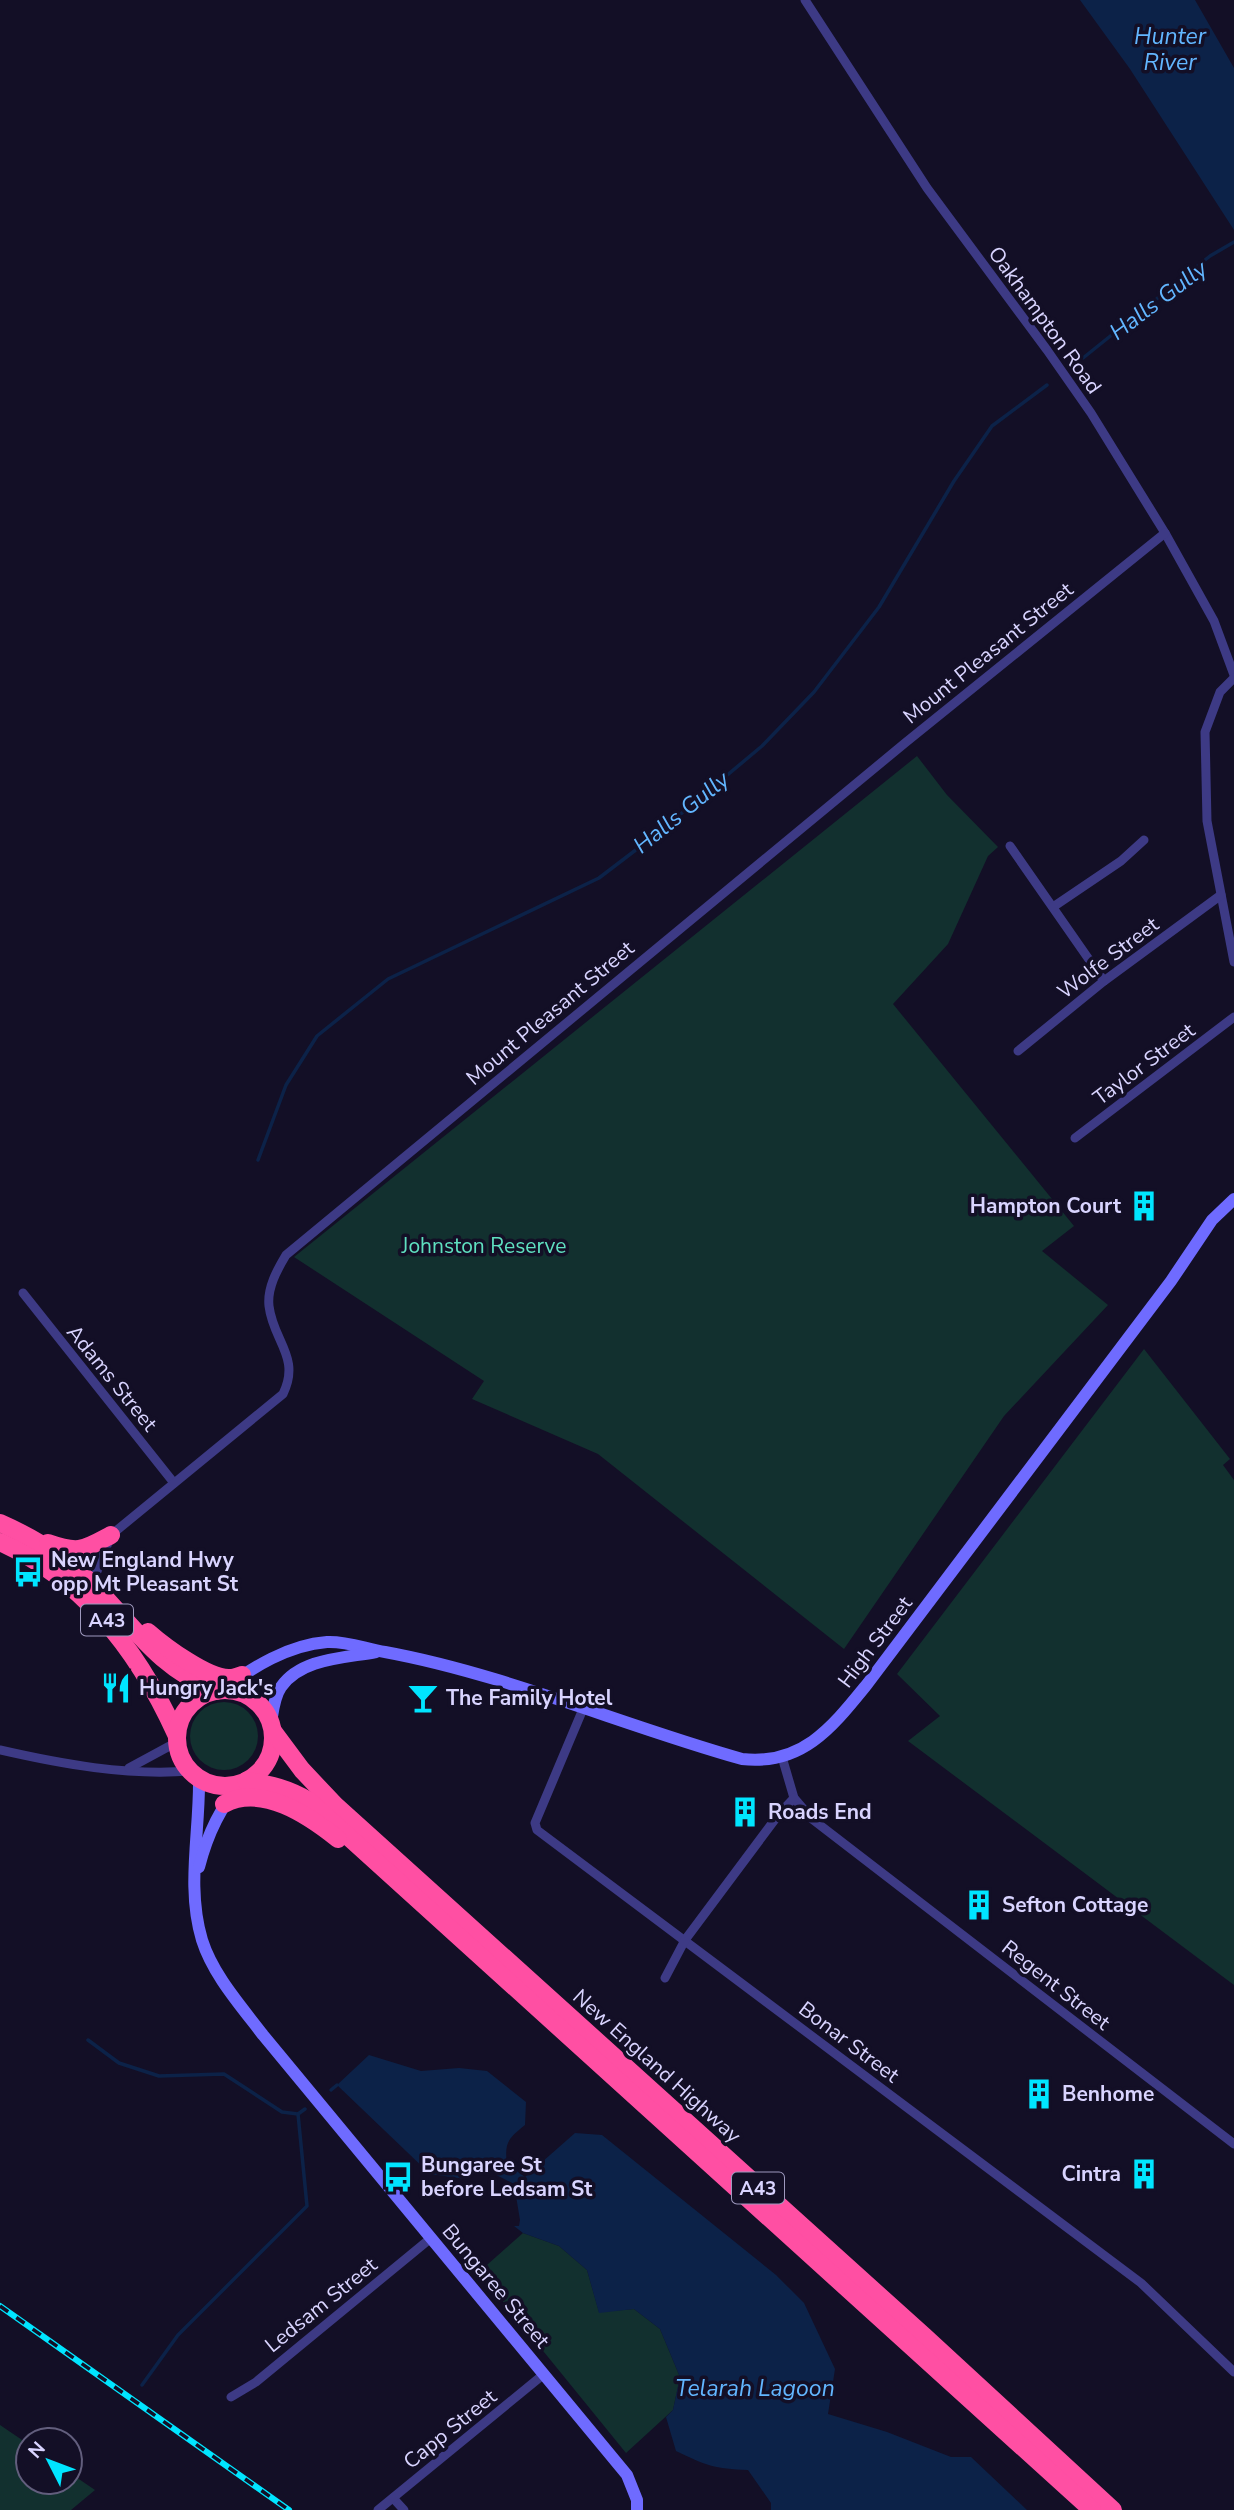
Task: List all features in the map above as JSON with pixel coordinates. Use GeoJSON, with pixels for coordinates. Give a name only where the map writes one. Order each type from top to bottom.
{"type":"FeatureCollection","features":[{"type":"Feature","properties":{"kind":"highway","name":"A43"},"geometry":{"type":"LineString","coordinates":[[0,1523],[19,1531],[60,1557],[92,1584],[175,1671],[219,1691],[245,1694],[265,1711],[272,1727]]}},
{"type":"Feature","properties":{"kind":"highway"},"geometry":{"type":"LineString","coordinates":[[19,1531],[70,1551],[85,1549],[111,1535]]}},
{"type":"Feature","properties":{"kind":"highway","name":"A43"},"geometry":{"type":"LineString","coordinates":[[0,1542],[51,1571],[105,1618],[140,1664],[176,1738],[182,1758],[194,1775],[219,1786],[243,1782]]}},
{"type":"Feature","properties":{"kind":"highway"},"geometry":{"type":"LineString","coordinates":[[111,1604],[160,1643],[209,1672],[230,1679],[242,1675]]}},
{"type":"Feature","properties":{"kind":"highway"},"geometry":{"type":"LineString","coordinates":[[176,1738],[178,1724],[188,1707],[205,1695],[219,1691]]}},
{"type":"Feature","properties":{"kind":"highway"},"geometry":{"type":"LineString","coordinates":[[243,1782],[264,1765],[270,1755],[273,1744],[272,1727]]}},
{"type":"Feature","properties":{"kind":"highway","name":"New England Highway"},"geometry":{"type":"LineString","coordinates":[[272,1727],[302,1770],[335,1805],[1113,2510]]}},
{"type":"Feature","properties":{"kind":"highway","name":"New England Highway"},"geometry":{"type":"LineString","coordinates":[[243,1782],[270,1784],[291,1790],[309,1801],[1092,2510]]}},
{"type":"Feature","properties":{"kind":"highway"},"geometry":{"type":"LineString","coordinates":[[224,1804],[255,1796],[287,1807],[330,1833],[359,1857],[393,1876]]}},
{"type":"Feature","properties":{"kind":"main road","name":"High Street"},"geometry":{"type":"LineString","coordinates":[[219,1691],[242,1675],[289,1651],[330,1642],[348,1643],[419,1658],[742,1759],[765,1760],[794,1753],[814,1741],[848,1709],[1131,1335],[1212,1220],[1234,1199]]}},
{"type":"Feature","properties":{"kind":"main road","name":"High Street"},"geometry":{"type":"LineString","coordinates":[[272,1727],[274,1703],[281,1687],[292,1675],[323,1662],[380,1651]]}},
{"type":"Feature","properties":{"kind":"main road","name":"Bungaree Street"},"geometry":{"type":"LineString","coordinates":[[194,1775],[194,1887],[197,1917],[202,1941],[232,1993],[263,2035],[627,2475],[637,2505]]}},
{"type":"Feature","properties":{"kind":"main road","name":"Bungaree Street"},"geometry":{"type":"LineString","coordinates":[[194,1887],[210,1832],[224,1804],[243,1782]]}},
{"type":"Feature","properties":{"kind":"street","name":"Oakhampton Road"},"geometry":{"type":"LineString","coordinates":[[805,0],[927,188],[1091,412],[1165,533],[1214,621],[1234,677]]}},
{"type":"Feature","properties":{"kind":"street","name":"Mount Pleasant Street"},"geometry":{"type":"LineString","coordinates":[[92,1584],[111,1535],[284,1394],[290,1374],[289,1361],[272,1321],[269,1304],[277,1270],[286,1255],[298,1243],[905,743],[1165,533]]}},
{"type":"Feature","properties":{"kind":"street"},"geometry":{"type":"LineString","coordinates":[[1234,677],[1220,692],[1205,732],[1207,821],[1234,962]]}},
{"type":"Feature","properties":{"kind":"street"},"geometry":{"type":"LineString","coordinates":[[1053,907],[1121,861],[1144,840]]}},
{"type":"Feature","properties":{"kind":"street"},"geometry":{"type":"LineString","coordinates":[[1010,846],[1104,981]]}},
{"type":"Feature","properties":{"kind":"street","name":"Wolfe Street"},"geometry":{"type":"LineString","coordinates":[[1018,1051],[1104,981],[1221,895]]}},
{"type":"Feature","properties":{"kind":"street","name":"Taylor Street"},"geometry":{"type":"LineString","coordinates":[[1075,1138],[1234,1017]]}},
{"type":"Feature","properties":{"kind":"street","name":"Adams Street"},"geometry":{"type":"LineString","coordinates":[[23,1293],[174,1483]]}},
{"type":"Feature","properties":{"kind":"street","name":"Bonar Street"},"geometry":{"type":"LineString","coordinates":[[583,1709],[536,1823],[537,1830],[1140,2283],[1234,2372]]}},
{"type":"Feature","properties":{"kind":"street"},"geometry":{"type":"LineString","coordinates":[[128,1769],[176,1738]]}},
{"type":"Feature","properties":{"kind":"street"},"geometry":{"type":"LineString","coordinates":[[0,1750],[57,1762],[194,1775]]}},
{"type":"Feature","properties":{"kind":"street","name":"Regent Street"},"geometry":{"type":"LineString","coordinates":[[782,1757],[794,1798],[812,1819],[1234,2144]]}},
{"type":"Feature","properties":{"kind":"street"},"geometry":{"type":"LineString","coordinates":[[665,1978],[685,1940],[779,1814],[794,1798]]}},
{"type":"Feature","properties":{"kind":"street","name":"Ledsam Street"},"geometry":{"type":"LineString","coordinates":[[231,2397],[256,2382],[431,2238]]}},
{"type":"Feature","properties":{"kind":"street","name":"Capp Street"},"geometry":{"type":"LineString","coordinates":[[378,2510],[544,2374]]}},
{"type":"Feature","properties":{"kind":"street"},"geometry":{"type":"LineString","coordinates":[[393,2498],[404,2510]]}},
{"type":"Feature","properties":{"kind":"green space","name":"Johnston Reserve"},"geometry":{"type":"Polygon","coordinates":[[[917,756],[947,795],[998,847],[988,856],[948,944],[893,1004],[1074,1226],[1042,1251],[1108,1305],[1004,1416],[844,1649],[598,1454],[472,1399],[484,1381],[294,1257],[917,756]]]}},
{"type":"Feature","properties":{"kind":"green space"},"geometry":{"type":"Polygon","coordinates":[[[1144,1349],[1230,1459],[1223,1465],[1234,1480],[1234,1985],[908,1741],[940,1716],[897,1674],[1144,1349]]]}},
{"type":"Feature","properties":{"kind":"green space"},"geometry":{"type":"Polygon","coordinates":[[[224,1702],[237,1705],[248,1712],[255,1723],[258,1736],[255,1749],[248,1760],[237,1767],[224,1770],[211,1767],[200,1760],[193,1749],[190,1736],[193,1723],[200,1712],[211,1705],[224,1702]]]}},
{"type":"Feature","properties":{"kind":"green space","name":"Telarah Lagoon"},"geometry":{"type":"Polygon","coordinates":[[[523,2233],[559,2246],[587,2270],[599,2312],[634,2309],[660,2329],[680,2377],[673,2410],[626,2453],[479,2272],[523,2233]]]}},
{"type":"Feature","properties":{"kind":"green space"},"geometry":{"type":"Polygon","coordinates":[[[0,2425],[14,2434],[14,2496],[84,2496],[84,2483],[95,2490],[71,2510],[0,2510],[0,2425]]]}},
{"type":"Feature","properties":{"kind":"water","name":"Hunter River"},"geometry":{"type":"Polygon","coordinates":[[[1080,0],[1195,0],[1234,68],[1234,230],[1130,69],[1080,0]]]}},
{"type":"Feature","properties":{"kind":"water","name":"Telarah Lagoon"},"geometry":{"type":"Polygon","coordinates":[[[369,2055],[421,2071],[459,2068],[487,2071],[526,2102],[525,2125],[511,2137],[506,2150],[507,2164],[525,2177],[575,2133],[602,2135],[776,2275],[804,2303],[835,2369],[828,2414],[887,2432],[951,2457],[971,2457],[1027,2510],[771,2510],[771,2503],[748,2470],[710,2465],[676,2451],[666,2417],[673,2410],[680,2377],[660,2329],[634,2309],[599,2313],[587,2270],[559,2246],[523,2233],[514,2226],[519,2226],[520,2220],[514,2184],[479,2166],[465,2179],[430,2174],[337,2085],[369,2055]]]}},
{"type":"Feature","properties":{"kind":"waterway","name":"Halls Gully"},"geometry":{"type":"LineString","coordinates":[[1083,358],[1210,256],[1234,242]]}},
{"type":"Feature","properties":{"kind":"waterway","name":"Halls Gully"},"geometry":{"type":"LineString","coordinates":[[258,1160],[286,1085],[317,1036],[388,979],[599,878],[658,833],[762,746],[814,692],[879,607],[954,481],[992,426],[1047,385]]}},
{"type":"Feature","properties":{"kind":"waterway"},"geometry":{"type":"LineString","coordinates":[[88,2040],[119,2063],[159,2076],[224,2074],[282,2112],[298,2114],[305,2109]]}},
{"type":"Feature","properties":{"kind":"waterway"},"geometry":{"type":"LineString","coordinates":[[331,2090],[337,2085]]}},
{"type":"Feature","properties":{"kind":"waterway"},"geometry":{"type":"LineString","coordinates":[[142,2385],[178,2335],[307,2206],[298,2114]]}},
{"type":"Feature","properties":{"kind":"railway"},"geometry":{"type":"LineString","coordinates":[[0,2306],[289,2510]]}},
{"type":"Feature","properties":{"kind":"place","name":"Hampton Court"},"geometry":{"type":"Point","coordinates":[1144,1206]}},
{"type":"Feature","properties":{"kind":"place","name":"New England Hwy opp Mt Pleasant St"},"geometry":{"type":"Point","coordinates":[28,1572]}},
{"type":"Feature","properties":{"kind":"place","name":"Hungry Jack's"},"geometry":{"type":"Point","coordinates":[116,1688]}},
{"type":"Feature","properties":{"kind":"place","name":"The Family Hotel"},"geometry":{"type":"Point","coordinates":[423,1698]}},
{"type":"Feature","properties":{"kind":"place","name":"Roads End"},"geometry":{"type":"Point","coordinates":[745,1812]}},
{"type":"Feature","properties":{"kind":"place","name":"Sefton Cottage"},"geometry":{"type":"Point","coordinates":[979,1905]}},
{"type":"Feature","properties":{"kind":"place","name":"Benhome"},"geometry":{"type":"Point","coordinates":[1039,2094]}},
{"type":"Feature","properties":{"kind":"place","name":"Cintra"},"geometry":{"type":"Point","coordinates":[1144,2174]}},
{"type":"Feature","properties":{"kind":"place","name":"Bungaree St before Ledsam St"},"geometry":{"type":"Point","coordinates":[398,2177]}}]}
